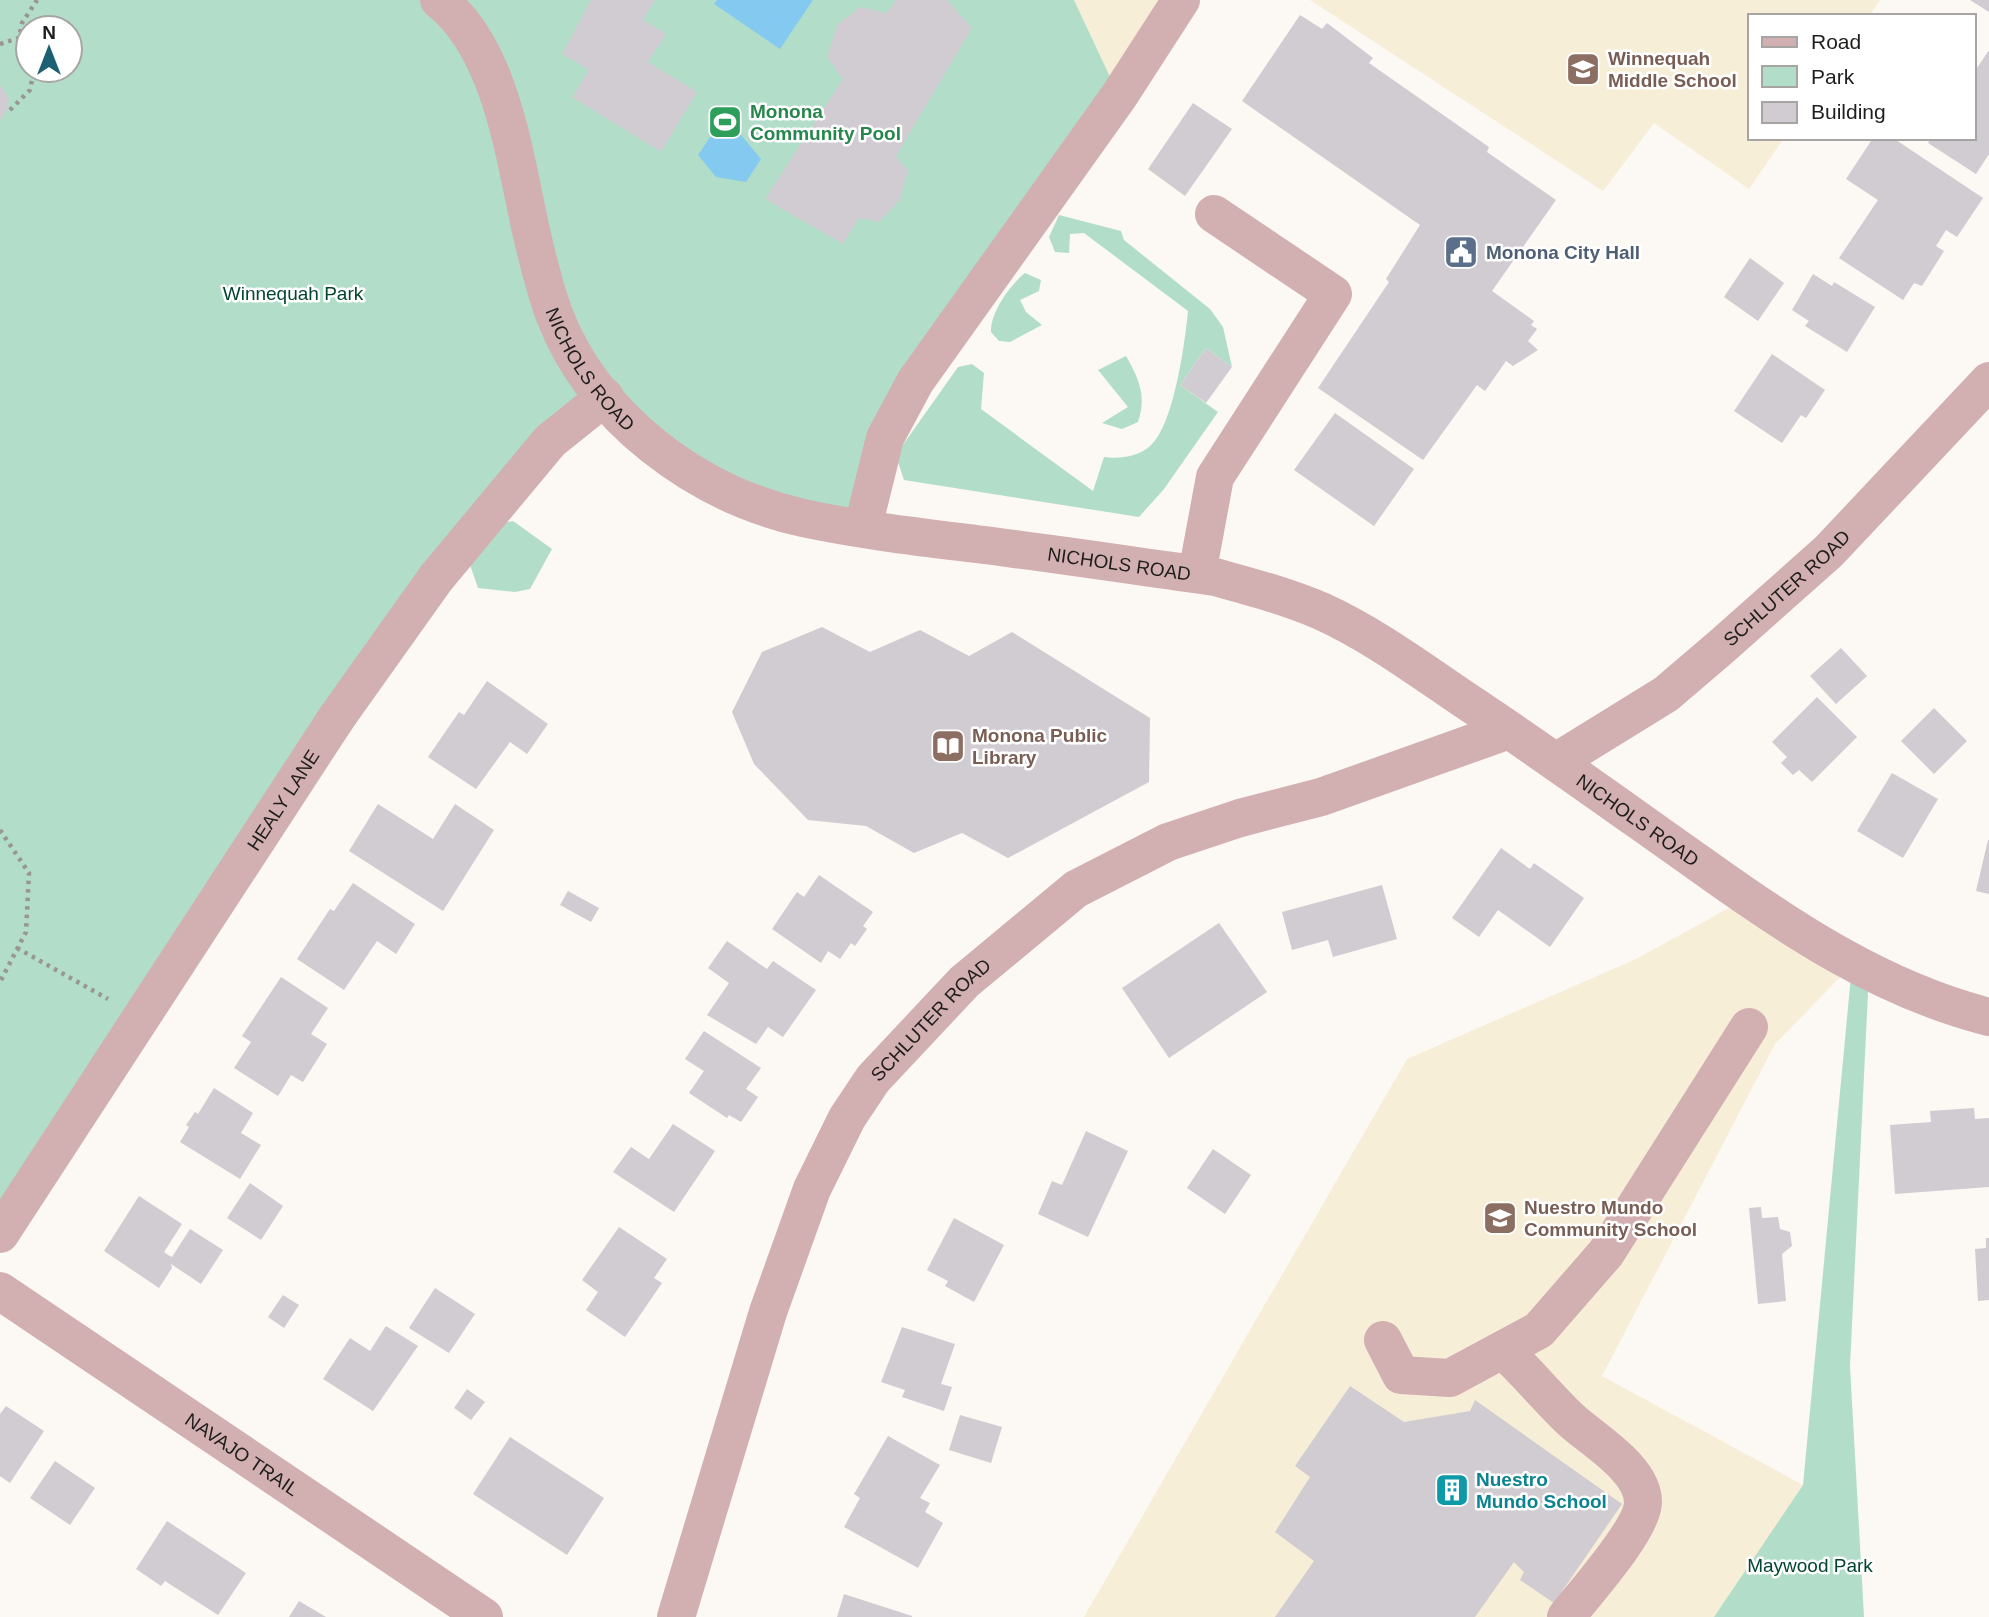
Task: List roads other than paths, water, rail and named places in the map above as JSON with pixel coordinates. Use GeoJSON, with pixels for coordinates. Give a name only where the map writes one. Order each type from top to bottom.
{"type":"FeatureCollection","features":[{"type":"Feature","properties":{"kind":"street","name":"NICHOLS ROAD"},"geometry":{"type":"LineString","coordinates":[[439,0],[472,38],[499,96],[512,135],[532,234],[554,314],[578,361],[623,421],[703,481],[803,518],[1197,575],[1268,591],[1322,612],[1389,649],[1556,762],[1747,898],[1852,965],[1958,1009],[1989,1017]]}},
{"type":"Feature","properties":{"kind":"street"},"geometry":{"type":"LineString","coordinates":[[863,527],[885,438],[915,382],[1119,96],[1181,0]]}},
{"type":"Feature","properties":{"kind":"street"},"geometry":{"type":"LineString","coordinates":[[1197,575],[1215,477],[1333,294],[1214,214]]}},
{"type":"Feature","properties":{"kind":"street","name":"SCHLUTER ROAD"},"geometry":{"type":"LineString","coordinates":[[1556,762],[1666,694],[1721,647],[1829,551],[1989,381]]}},
{"type":"Feature","properties":{"kind":"street","name":"HEALY LANE"},"geometry":{"type":"LineString","coordinates":[[0,1234],[337,717],[436,578],[550,441],[605,397]]}},
{"type":"Feature","properties":{"kind":"street","name":"SCHLUTER ROAD"},"geometry":{"type":"LineString","coordinates":[[676,1617],[768,1311],[812,1189],[848,1118],[873,1079],[964,982],[1076,889],[1168,842],[1240,818],[1321,797],[1509,730]]}},
{"type":"Feature","properties":{"kind":"street"},"geometry":{"type":"LineString","coordinates":[[1383,1340],[1401,1375],[1450,1378],[1539,1330],[1606,1253],[1749,1027]]}},
{"type":"Feature","properties":{"kind":"street","name":"NAVAJO TRAIL"},"geometry":{"type":"LineString","coordinates":[[0,1291],[484,1617]]}},
{"type":"Feature","properties":{"kind":"street"},"geometry":{"type":"LineString","coordinates":[[1503,1350],[1572,1421],[1615,1454],[1638,1485],[1643,1502],[1634,1530],[1566,1617]]}},
{"type":"Feature","properties":{"kind":"water"},"geometry":{"type":"Polygon","coordinates":[[[717,0],[813,0],[780,49],[714,4],[717,0]]]}},
{"type":"Feature","properties":{"kind":"water"},"geometry":{"type":"Polygon","coordinates":[[[715,130],[741,135],[761,159],[746,182],[716,177],[698,155],[715,130]]]}},
{"type":"Feature","properties":{"kind":"place","name":"Winnequah Middle School"},"geometry":{"type":"Point","coordinates":[1583,69]}},
{"type":"Feature","properties":{"kind":"place","name":"Monona Community Pool"},"geometry":{"type":"Point","coordinates":[725,122]}},
{"type":"Feature","properties":{"kind":"place","name":"Monona City Hall"},"geometry":{"type":"Point","coordinates":[1461,252]}},
{"type":"Feature","properties":{"kind":"place","name":"Monona Public Library"},"geometry":{"type":"Point","coordinates":[948,746]}},
{"type":"Feature","properties":{"kind":"place","name":"Nuestro Mundo Community School"},"geometry":{"type":"Point","coordinates":[1500,1218]}},
{"type":"Feature","properties":{"kind":"place","name":"Nuestro Mundo School"},"geometry":{"type":"Point","coordinates":[1452,1490]}},
{"type":"Feature","properties":{"kind":"park label","name":"Winnequah Park"},"geometry":{"type":"Point","coordinates":[293,293]}},
{"type":"Feature","properties":{"kind":"park label","name":"Maywood Park"},"geometry":{"type":"Point","coordinates":[1810,1565]}}]}
